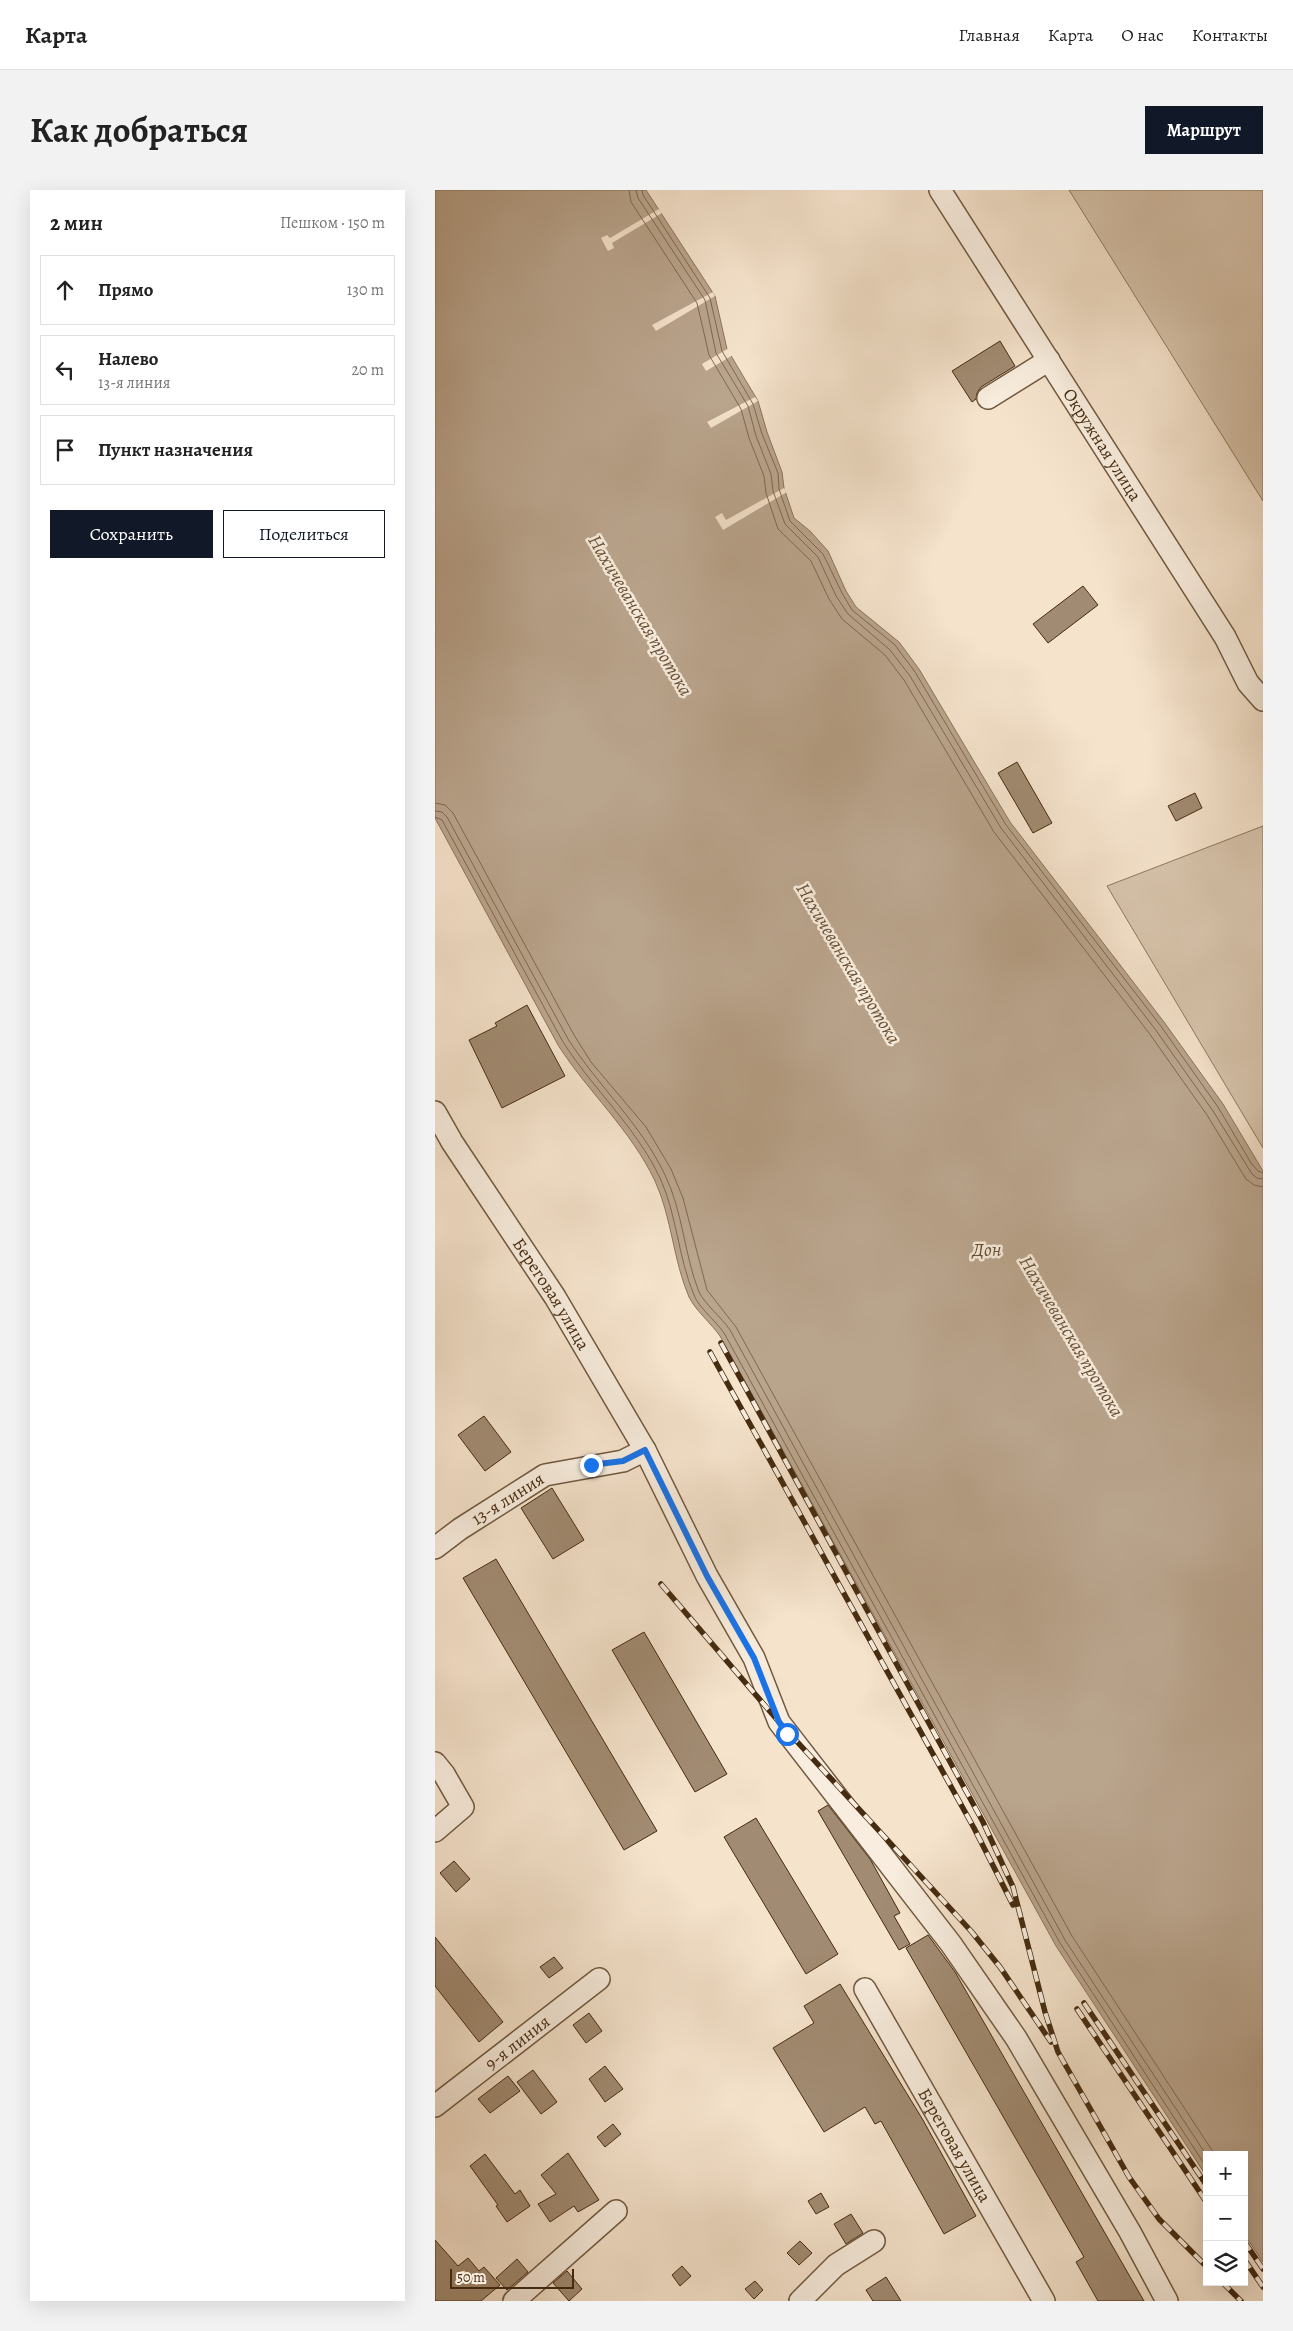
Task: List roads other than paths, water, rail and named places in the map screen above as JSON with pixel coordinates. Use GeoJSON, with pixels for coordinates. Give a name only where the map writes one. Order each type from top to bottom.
{"type":"FeatureCollection","features":[{"type":"Feature","properties":{"kind":"street","name":"Окружная улица"},"geometry":{"type":"LineString","coordinates":[[940,190],[1225,638],[1248,683],[1263,700]]}},
{"type":"Feature","properties":{"kind":"street"},"geometry":{"type":"LineString","coordinates":[[988,398],[1049,360]]}},
{"type":"Feature","properties":{"kind":"street","name":"Береговая улица"},"geometry":{"type":"LineString","coordinates":[[435,1112],[452,1142],[555,1297],[645,1450],[707,1576],[754,1658],[779,1722],[951,1944],[1010,2030],[1126,2224],[1167,2301]]}},
{"type":"Feature","properties":{"kind":"street","name":"13-я линия"},"geometry":{"type":"LineString","coordinates":[[435,1548],[460,1529],[545,1475],[623,1461],[645,1450]]}},
{"type":"Feature","properties":{"kind":"street"},"geometry":{"type":"LineString","coordinates":[[435,1762],[463,1807],[435,1831]]}},
{"type":"Feature","properties":{"kind":"street","name":"9-я линия"},"geometry":{"type":"LineString","coordinates":[[435,2106],[599,1979]]}},
{"type":"Feature","properties":{"kind":"street","name":"Береговая улица"},"geometry":{"type":"LineString","coordinates":[[865,1989],[1044,2301]]}},
{"type":"Feature","properties":{"kind":"street"},"geometry":{"type":"LineString","coordinates":[[514,2301],[616,2211]]}},
{"type":"Feature","properties":{"kind":"street"},"geometry":{"type":"LineString","coordinates":[[800,2301],[836,2265],[873,2241]]}},
{"type":"Feature","properties":{"kind":"water","name":"Дон"},"geometry":{"type":"Polygon","coordinates":[[[435,190],[646,190],[715,296],[727,349],[758,401],[782,472],[784,488],[794,518],[810,531],[828,551],[846,591],[856,607],[899,642],[919,669],[1010,822],[1164,1022],[1223,1104],[1263,1171],[1263,2262],[1248,2240],[1248,2151],[1203,2151],[1203,2171],[1056,1946],[720,1336],[689,1297],[679,1268],[661,1195],[645,1162],[622,1128],[582,1079],[558,1045],[435,818],[435,190]]]}},
{"type":"Feature","properties":{"kind":"railway"},"geometry":{"type":"LineString","coordinates":[[721,1343],[983,1822],[1013,1887],[1045,2012],[1058,2052],[1129,2177],[1159,2219],[1203,2263]]}},
{"type":"Feature","properties":{"kind":"railway"},"geometry":{"type":"LineString","coordinates":[[710,1352],[974,1828],[1013,1905]]}},
{"type":"Feature","properties":{"kind":"railway"},"geometry":{"type":"LineString","coordinates":[[661,1584],[779,1722],[971,1931],[1000,1967],[1051,2042]]}},
{"type":"Feature","properties":{"kind":"railway"},"geometry":{"type":"LineString","coordinates":[[1084,2003],[1203,2180]]}},
{"type":"Feature","properties":{"kind":"railway"},"geometry":{"type":"LineString","coordinates":[[1077,2009],[1203,2197]]}},
{"type":"Feature","properties":{"kind":"railway"},"geometry":{"type":"LineString","coordinates":[[1248,2247],[1263,2269]]}},
{"type":"Feature","properties":{"kind":"railway"},"geometry":{"type":"LineString","coordinates":[[1248,2265],[1263,2287]]}},
{"type":"Feature","properties":{"kind":"railway"},"geometry":{"type":"LineString","coordinates":[[1226,2286],[1241,2301]]}},
{"type":"Feature","properties":{"kind":"water label","name":"Нахичеванская протока"},"geometry":{"type":"Point","coordinates":[641,615]}},
{"type":"Feature","properties":{"kind":"water label","name":"Нахичеванская протока"},"geometry":{"type":"Point","coordinates":[849,963]}},
{"type":"Feature","properties":{"kind":"water label","name":"Нахичеванская протока"},"geometry":{"type":"Point","coordinates":[1072,1336]}}]}
